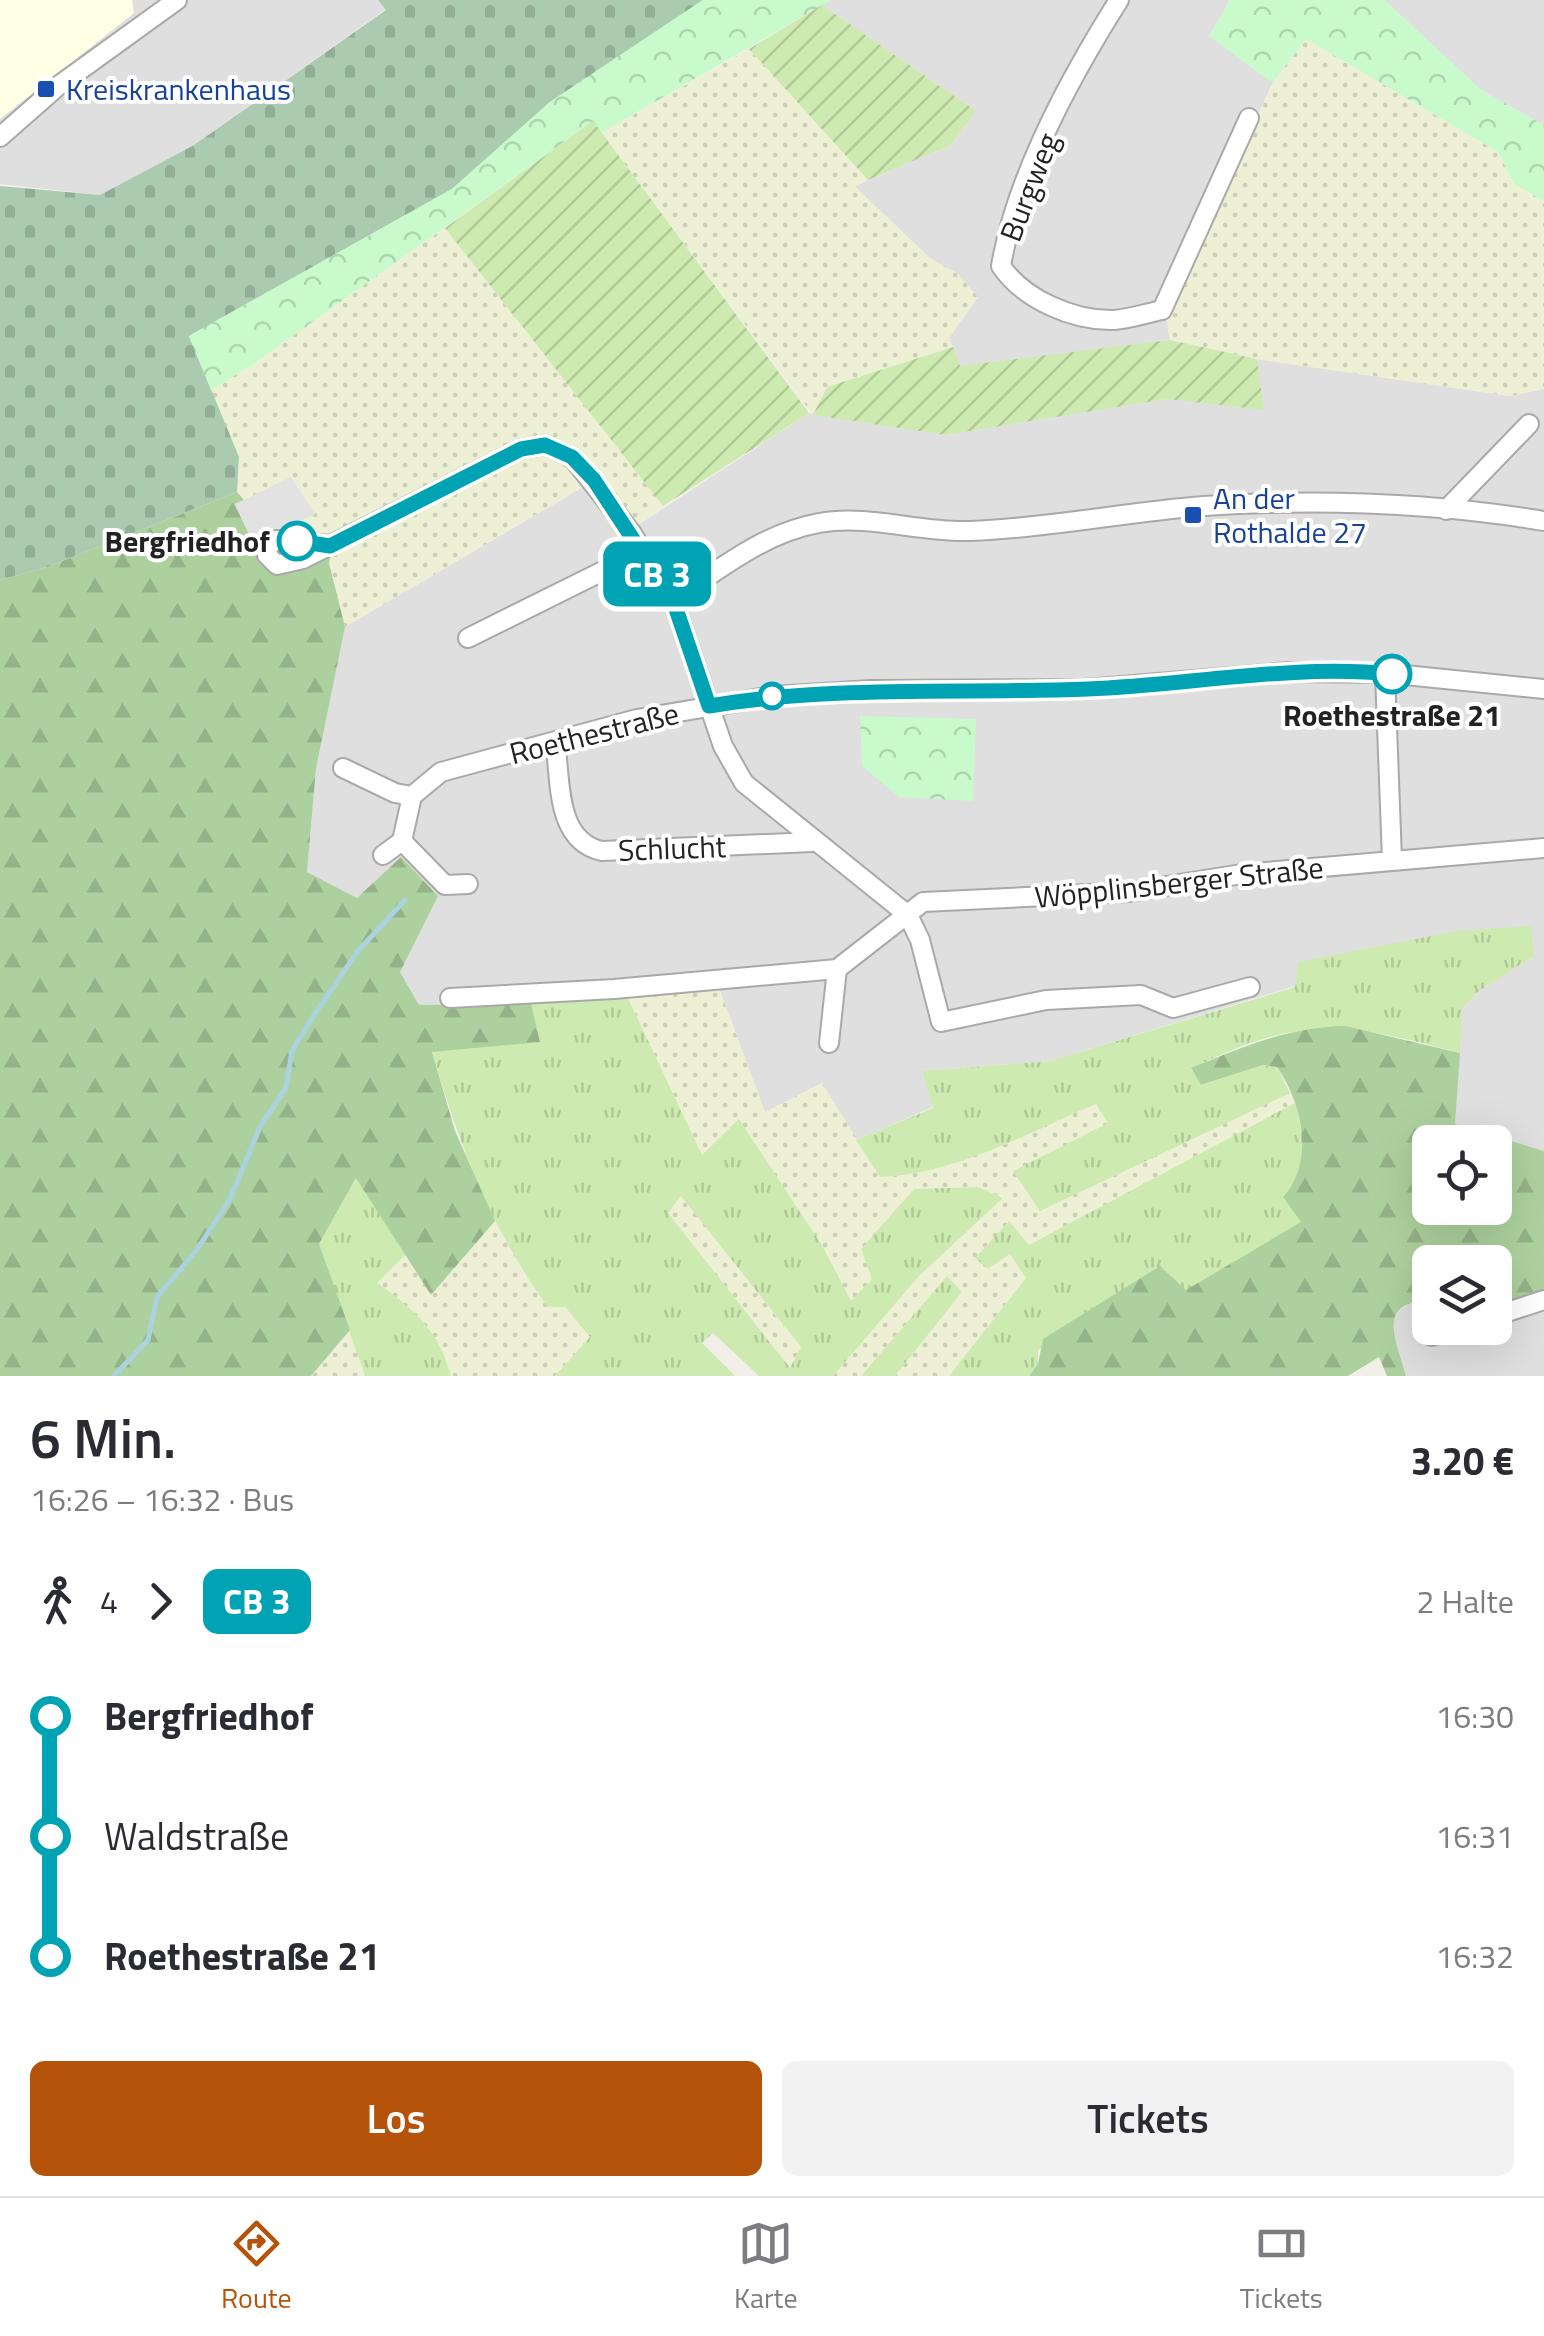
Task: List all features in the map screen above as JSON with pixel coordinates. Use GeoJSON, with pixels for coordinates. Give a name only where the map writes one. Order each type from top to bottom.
{"type":"FeatureCollection","features":[{"type":"Feature","properties":{"kind":"street"},"geometry":{"type":"LineString","coordinates":[[0,137],[58,86],[177,0]]}},
{"type":"Feature","properties":{"kind":"street","name":"Burgweg"},"geometry":{"type":"LineString","coordinates":[[1119,0],[1082,59],[1008,226],[1002,266],[1016,288],[1107,325],[1162,310],[1249,118]]}},
{"type":"Feature","properties":{"kind":"street"},"geometry":{"type":"LineString","coordinates":[[1446,510],[1529,424]]}},
{"type":"Feature","properties":{"kind":"street"},"geometry":{"type":"LineString","coordinates":[[330,546],[521,449],[545,445],[572,457],[643,551],[673,600],[723,746],[744,783],[812,842],[908,914],[920,940],[941,1022],[1046,1000],[1141,995],[1173,1008],[1250,986]]}},
{"type":"Feature","properties":{"kind":"street"},"geometry":{"type":"LineString","coordinates":[[673,600],[760,542],[820,523],[863,521],[968,531],[1206,506],[1446,510],[1544,521]]}},
{"type":"Feature","properties":{"kind":"street"},"geometry":{"type":"LineString","coordinates":[[468,638],[643,551]]}},
{"type":"Feature","properties":{"kind":"street","name":"Roethestraße"},"geometry":{"type":"LineString","coordinates":[[412,796],[441,772],[555,741],[709,706],[772,696],[871,690],[1085,689],[1290,672],[1385,673],[1544,689]]}},
{"type":"Feature","properties":{"kind":"street"},"geometry":{"type":"LineString","coordinates":[[1385,673],[1392,860]]}},
{"type":"Feature","properties":{"kind":"street","name":"Schlucht"},"geometry":{"type":"LineString","coordinates":[[555,741],[562,804],[570,828],[587,848],[602,851],[812,842]]}},
{"type":"Feature","properties":{"kind":"street"},"geometry":{"type":"LineString","coordinates":[[343,768],[395,793],[412,796],[402,841],[383,855]]}},
{"type":"Feature","properties":{"kind":"street"},"geometry":{"type":"LineString","coordinates":[[402,841],[445,885],[468,884]]}},
{"type":"Feature","properties":{"kind":"street","name":"Wöpplinsberger Straße"},"geometry":{"type":"LineString","coordinates":[[837,968],[923,902],[1129,892],[1242,874],[1544,848]]}},
{"type":"Feature","properties":{"kind":"street"},"geometry":{"type":"LineString","coordinates":[[450,998],[596,990],[837,968],[829,1043]]}},
{"type":"Feature","properties":{"kind":"street"},"geometry":{"type":"LineString","coordinates":[[1512,1310],[1544,1300]]}},
{"type":"Feature","properties":{"kind":"shaded area"},"geometry":{"type":"Polygon","coordinates":[[[0,0],[378,0],[386,9],[194,145],[100,195],[0,184],[0,0]]]}},
{"type":"Feature","properties":{"kind":"shaded area"},"geometry":{"type":"Polygon","coordinates":[[[0,0],[132,0],[134,13],[0,119],[0,0]]]}},
{"type":"Feature","properties":{"kind":"shaded area"},"geometry":{"type":"Polygon","coordinates":[[[831,0],[1230,0],[1209,36],[1273,82],[1166,316],[1170,340],[960,367],[948,338],[958,274],[931,259],[854,186],[951,145],[976,111],[822,5],[831,0]]]}},
{"type":"Feature","properties":{"kind":"shaded area"},"geometry":{"type":"Polygon","coordinates":[[[1384,0],[1544,0],[1544,125],[1481,90],[1384,0]]]}},
{"type":"Feature","properties":{"kind":"shaded area"},"geometry":{"type":"Polygon","coordinates":[[[1305,38],[1498,152],[1514,184],[1544,201],[1544,389],[1510,396],[1257,359],[1170,340],[1166,317],[1273,83],[1305,38]]]}},
{"type":"Feature","properties":{"kind":"shaded area"},"geometry":{"type":"Polygon","coordinates":[[[749,49],[868,180],[855,187],[931,259],[958,274],[978,297],[949,338],[953,347],[827,387],[813,415],[601,133],[749,49]]]}},
{"type":"Feature","properties":{"kind":"shaded area"},"geometry":{"type":"Polygon","coordinates":[[[445,228],[663,506],[632,529],[594,480],[345,627],[329,563],[335,536],[287,530],[314,514],[291,477],[244,500],[237,492],[239,457],[211,390],[445,228]]]}},
{"type":"Feature","properties":{"kind":"shaded area"},"geometry":{"type":"Polygon","coordinates":[[[1257,359],[1510,396],[1544,389],[1544,1151],[1512,1141],[1512,1125],[1455,1124],[1462,1009],[1479,991],[1534,956],[1530,926],[1295,986],[1050,1061],[922,1071],[933,1107],[856,1140],[822,1083],[765,1113],[718,985],[531,1003],[419,1005],[357,898],[307,872],[316,769],[345,627],[595,480],[632,529],[809,413],[946,435],[1167,399],[1263,409],[1257,359]]]}},
{"type":"Feature","properties":{"kind":"shaded area","name":"Bergfriedhof"},"geometry":{"type":"Polygon","coordinates":[[[291,477],[315,514],[269,536],[256,550],[235,504],[291,477]]]}},
{"type":"Feature","properties":{"kind":"shaded area"},"geometry":{"type":"Polygon","coordinates":[[[718,985],[765,1112],[822,1083],[880,1177],[949,1166],[1096,1103],[1290,1093],[1295,1103],[1029,1246],[1009,1221],[1010,1253],[1026,1278],[949,1376],[895,1376],[961,1292],[947,1276],[861,1376],[833,1376],[919,1276],[1002,1197],[978,1187],[914,1189],[872,1280],[851,1302],[823,1247],[738,1120],[702,1155],[626,994],[718,985]]]}},
{"type":"Feature","properties":{"kind":"shaded area"},"geometry":{"type":"Polygon","coordinates":[[[681,1195],[801,1348],[789,1369],[668,1213],[681,1195]]]}},
{"type":"Feature","properties":{"kind":"shaded area"},"geometry":{"type":"Polygon","coordinates":[[[495,1221],[525,1276],[565,1307],[590,1337],[555,1376],[451,1376],[446,1358],[377,1283],[405,1255],[431,1295],[495,1221]]]}},
{"type":"Feature","properties":{"kind":"shaded area"},"geometry":{"type":"Polygon","coordinates":[[[1544,1294],[1544,1376],[1406,1376],[1391,1326],[1397,1312],[1411,1302],[1412,1345],[1512,1345],[1512,1303],[1544,1294]]]}},
{"type":"Feature","properties":{"kind":"shaded area"},"geometry":{"type":"Polygon","coordinates":[[[350,1330],[365,1376],[311,1376],[350,1330]]]}},
{"type":"Feature","properties":{"kind":"green space","name":"Bergfriedhof"},"geometry":{"type":"Polygon","coordinates":[[[378,0],[703,0],[550,102],[452,189],[189,336],[239,457],[237,492],[47,567],[0,580],[0,186],[100,195],[194,145],[386,10],[378,0]]]}},
{"type":"Feature","properties":{"kind":"green space"},"geometry":{"type":"Polygon","coordinates":[[[703,0],[831,0],[601,133],[592,122],[252,365],[211,390],[189,336],[452,189],[550,102],[703,0]]]}},
{"type":"Feature","properties":{"kind":"green space"},"geometry":{"type":"Polygon","coordinates":[[[1230,0],[1384,0],[1481,90],[1544,125],[1544,201],[1514,184],[1498,152],[1306,39],[1273,82],[1268,80],[1209,36],[1230,0]]]}},
{"type":"Feature","properties":{"kind":"green space"},"geometry":{"type":"Polygon","coordinates":[[[822,5],[976,111],[951,145],[868,180],[749,49],[822,5]]]}},
{"type":"Feature","properties":{"kind":"green space"},"geometry":{"type":"Polygon","coordinates":[[[593,121],[809,413],[663,506],[445,228],[593,121]]]}},
{"type":"Feature","properties":{"kind":"green space"},"geometry":{"type":"Polygon","coordinates":[[[1170,340],[1257,359],[1264,410],[1167,399],[946,435],[813,415],[827,387],[953,347],[960,366],[1170,340]]]}},
{"type":"Feature","properties":{"kind":"green space"},"geometry":{"type":"Polygon","coordinates":[[[237,492],[244,500],[235,504],[256,549],[283,534],[335,536],[329,563],[345,627],[316,769],[307,872],[357,898],[401,857],[438,896],[400,972],[419,1005],[531,1003],[540,1042],[432,1052],[455,1131],[495,1221],[431,1295],[356,1178],[319,1244],[350,1330],[311,1376],[0,1376],[0,580],[47,567],[237,492]]]}},
{"type":"Feature","properties":{"kind":"green space"},"geometry":{"type":"Polygon","coordinates":[[[860,716],[976,719],[973,801],[899,797],[862,766],[860,716]]]}},
{"type":"Feature","properties":{"kind":"green space"},"geometry":{"type":"Polygon","coordinates":[[[1531,926],[1534,956],[1479,991],[1462,1009],[1460,1053],[1386,1035],[1324,1029],[1263,1039],[1229,1051],[1191,1069],[1202,1085],[1263,1065],[1277,1067],[1290,1093],[1040,1211],[1013,1171],[1108,1123],[1096,1104],[991,1150],[908,1174],[880,1177],[856,1140],[933,1108],[922,1071],[1050,1061],[1295,987],[1298,962],[1457,931],[1531,926]]]}},
{"type":"Feature","properties":{"kind":"green space"},"geometry":{"type":"Polygon","coordinates":[[[626,994],[702,1155],[739,1119],[823,1247],[851,1301],[872,1279],[861,1249],[914,1189],[978,1187],[1003,1198],[919,1276],[833,1376],[759,1376],[713,1333],[702,1343],[735,1376],[555,1376],[590,1337],[565,1307],[548,1307],[509,1247],[465,1152],[432,1051],[539,1042],[531,1003],[626,994]],[[681,1196],[668,1213],[790,1368],[801,1347],[681,1196]]]}},
{"type":"Feature","properties":{"kind":"green space"},"geometry":{"type":"Polygon","coordinates":[[[1345,1026],[1460,1053],[1455,1124],[1458,1125],[1412,1125],[1412,1225],[1512,1225],[1512,1141],[1544,1151],[1544,1294],[1512,1303],[1512,1245],[1412,1245],[1412,1303],[1401,1308],[1394,1326],[1406,1376],[1387,1376],[1379,1357],[1348,1376],[1029,1376],[1038,1364],[1043,1339],[1160,1266],[1186,1290],[1301,1222],[1283,1197],[1299,1167],[1302,1133],[1293,1098],[1277,1067],[1263,1065],[1201,1085],[1191,1068],[1304,1030],[1345,1026]]]}},
{"type":"Feature","properties":{"kind":"green space"},"geometry":{"type":"Polygon","coordinates":[[[1295,1103],[1302,1153],[1297,1176],[1283,1197],[1302,1222],[1186,1291],[1160,1266],[1038,1350],[1038,1364],[1029,1376],[949,1376],[1026,1278],[1010,1254],[988,1269],[975,1258],[1009,1221],[1029,1245],[1295,1103]]]}},
{"type":"Feature","properties":{"kind":"green space"},"geometry":{"type":"Polygon","coordinates":[[[357,1177],[405,1255],[377,1283],[423,1322],[440,1346],[451,1376],[365,1376],[319,1244],[357,1177]]]}},
{"type":"Feature","properties":{"kind":"green space"},"geometry":{"type":"Polygon","coordinates":[[[947,1276],[962,1292],[895,1376],[861,1376],[947,1276]]]}},
{"type":"Feature","properties":{"kind":"waterway"},"geometry":{"type":"LineString","coordinates":[[114,1376],[148,1340],[157,1297],[196,1251],[230,1199],[260,1127],[286,1088],[292,1051],[312,1018],[358,951],[405,900]]}},
{"type":"Feature","properties":{"kind":"bus line"},"geometry":{"type":"LineString","coordinates":[[297,541],[330,546],[521,449],[545,445],[572,457],[594,480],[631,532],[673,600],[709,706],[772,696],[871,690],[1085,689],[1188,684],[1290,672],[1392,674]]}},
{"type":"Feature","properties":{"kind":"place","name":"Kreiskrankenhaus"},"geometry":{"type":"Point","coordinates":[46,89]}},
{"type":"Feature","properties":{"kind":"place","name":"An der Rothalde 27"},"geometry":{"type":"Point","coordinates":[1193,515]}},
{"type":"Feature","properties":{"kind":"place","name":"Bergfriedhof"},"geometry":{"type":"Point","coordinates":[297,541]}},
{"type":"Feature","properties":{"kind":"place","name":"Roethestraße 21"},"geometry":{"type":"Point","coordinates":[1392,674]}}]}
